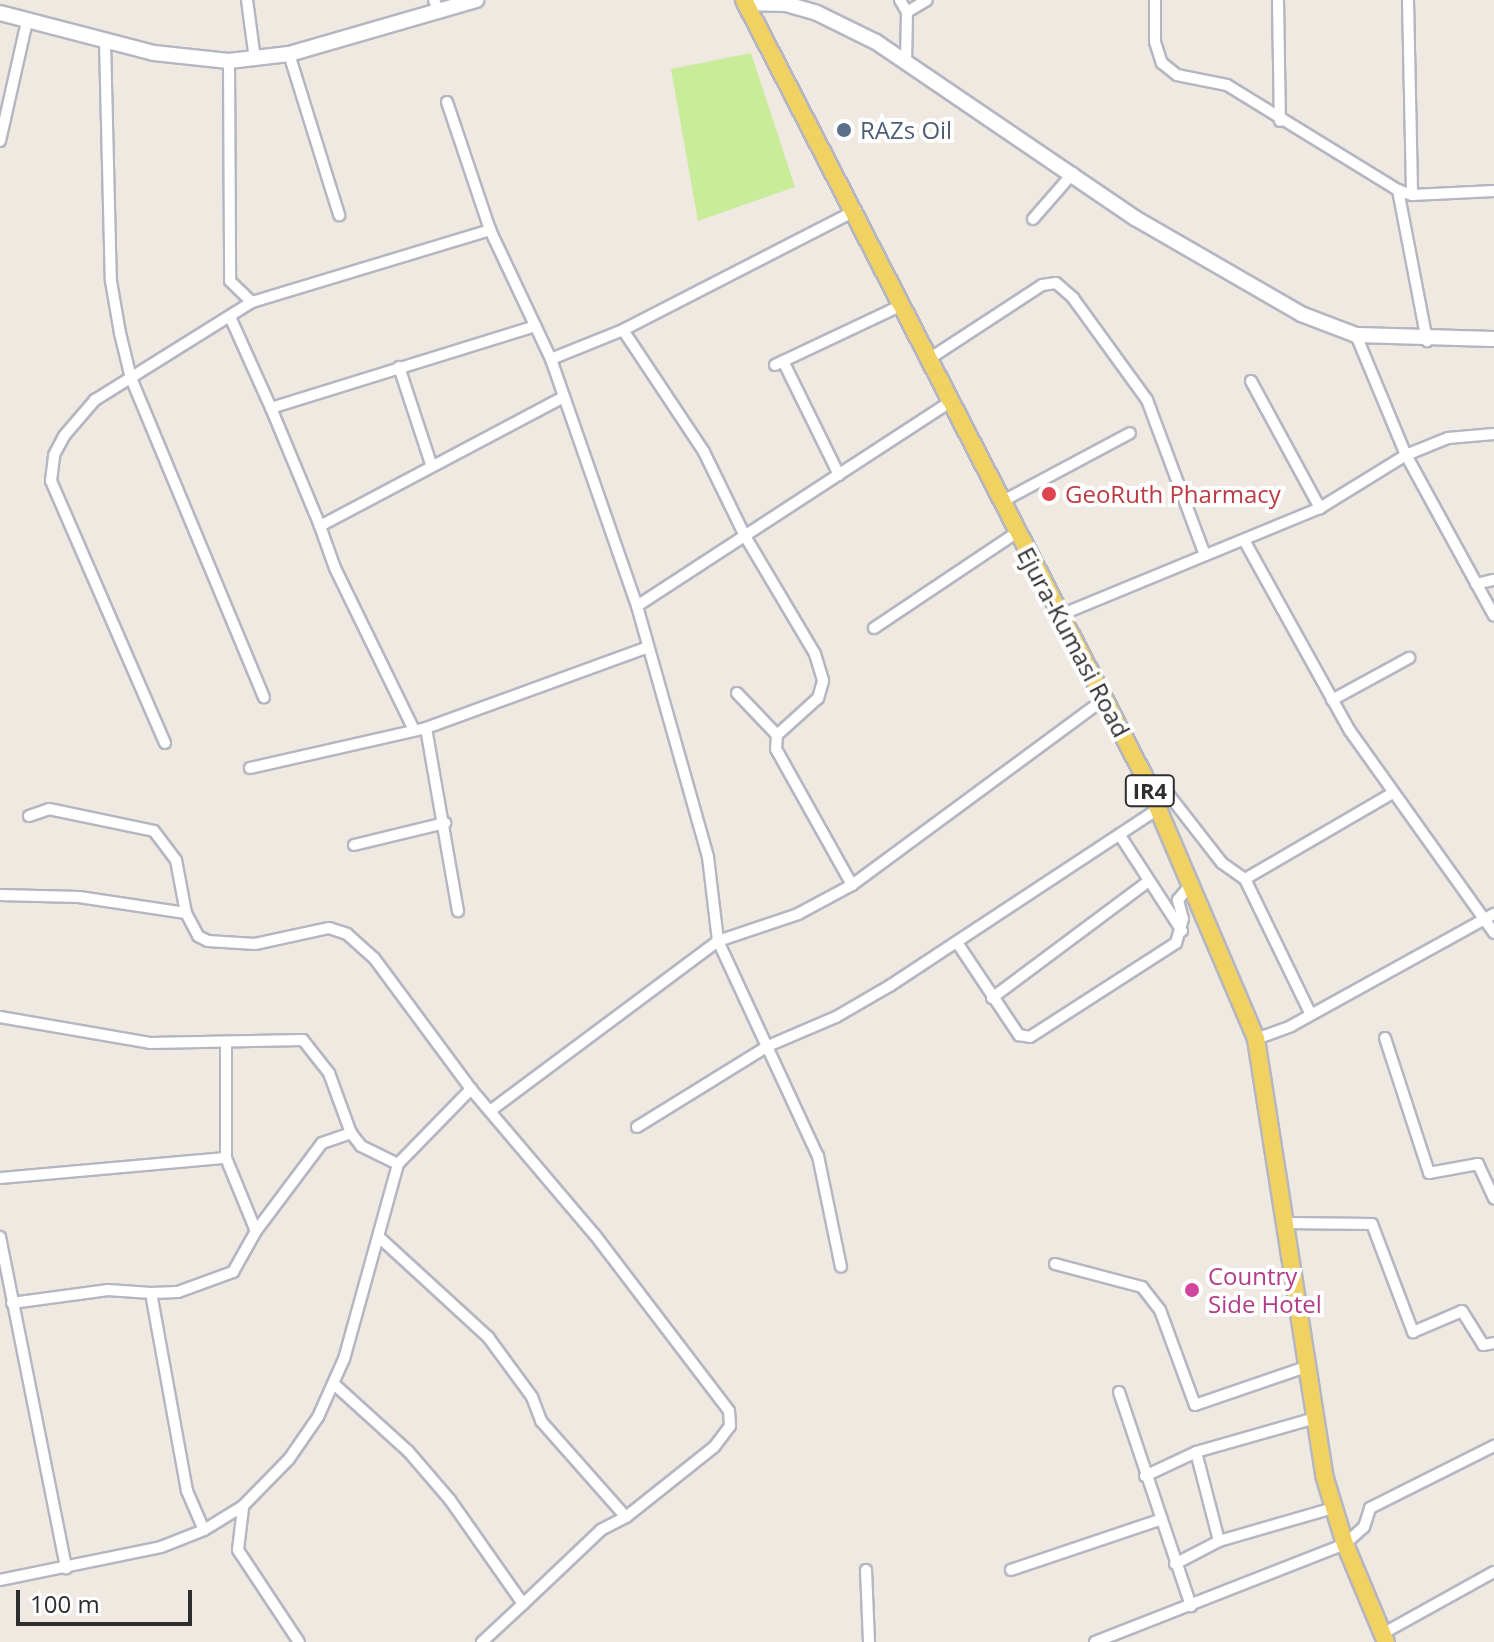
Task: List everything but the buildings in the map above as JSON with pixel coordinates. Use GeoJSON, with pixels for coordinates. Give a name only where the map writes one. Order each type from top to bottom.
{"type":"FeatureCollection","features":[{"type":"Feature","properties":{"kind":"main road","name":"Ejura-Kumasi Road"},"geometry":{"type":"LineString","coordinates":[[744,2],[856,210],[1058,616],[1144,776],[1256,1039],[1312,1419],[1333,1508],[1384,1638]]}},
{"type":"Feature","properties":{"kind":"street"},"geometry":{"type":"LineString","coordinates":[[247,0],[255,59]]}},
{"type":"Feature","properties":{"kind":"street"},"geometry":{"type":"LineString","coordinates":[[0,13],[105,42],[201,62],[289,54],[436,6],[476,0]]}},
{"type":"Feature","properties":{"kind":"street"},"geometry":{"type":"LineString","coordinates":[[900,0],[907,12],[906,63]]}},
{"type":"Feature","properties":{"kind":"street"},"geometry":{"type":"LineString","coordinates":[[907,12],[927,0]]}},
{"type":"Feature","properties":{"kind":"street"},"geometry":{"type":"LineString","coordinates":[[1155,0],[1155,42],[1162,63],[1196,82],[1227,85],[1280,121],[1398,190],[1412,195],[1494,191]]}},
{"type":"Feature","properties":{"kind":"street"},"geometry":{"type":"LineString","coordinates":[[1278,0],[1280,121]]}},
{"type":"Feature","properties":{"kind":"street"},"geometry":{"type":"LineString","coordinates":[[1408,0],[1412,195]]}},
{"type":"Feature","properties":{"kind":"street"},"geometry":{"type":"LineString","coordinates":[[744,2],[786,4],[817,13],[906,63],[1073,173],[1135,218],[1269,298],[1356,335],[1427,341],[1494,339]]}},
{"type":"Feature","properties":{"kind":"street"},"geometry":{"type":"LineString","coordinates":[[0,141],[27,21]]}},
{"type":"Feature","properties":{"kind":"street"},"geometry":{"type":"LineString","coordinates":[[105,42],[111,281],[131,378],[264,697]]}},
{"type":"Feature","properties":{"kind":"street"},"geometry":{"type":"LineString","coordinates":[[289,54],[339,215]]}},
{"type":"Feature","properties":{"kind":"street"},"geometry":{"type":"LineString","coordinates":[[229,61],[230,281],[252,302]]}},
{"type":"Feature","properties":{"kind":"street"},"geometry":{"type":"LineString","coordinates":[[447,102],[490,230],[551,359],[637,606],[708,857],[718,941],[818,1156],[841,1267]]}},
{"type":"Feature","properties":{"kind":"street"},"geometry":{"type":"LineString","coordinates":[[1033,219],[1073,173]]}},
{"type":"Feature","properties":{"kind":"street"},"geometry":{"type":"LineString","coordinates":[[1398,190],[1427,341]]}},
{"type":"Feature","properties":{"kind":"street"},"geometry":{"type":"LineString","coordinates":[[551,359],[623,330],[856,210]]}},
{"type":"Feature","properties":{"kind":"street"},"geometry":{"type":"LineString","coordinates":[[165,743],[51,481],[54,455],[64,436],[95,400],[231,319],[252,302],[490,230]]}},
{"type":"Feature","properties":{"kind":"street"},"geometry":{"type":"LineString","coordinates":[[929,359],[1042,285],[1056,283],[1073,298],[1147,400],[1205,555]]}},
{"type":"Feature","properties":{"kind":"street"},"geometry":{"type":"LineString","coordinates":[[839,475],[779,363],[902,305]]}},
{"type":"Feature","properties":{"kind":"street"},"geometry":{"type":"LineString","coordinates":[[231,319],[271,408],[335,568],[414,730]]}},
{"type":"Feature","properties":{"kind":"street"},"geometry":{"type":"LineString","coordinates":[[271,408],[536,326]]}},
{"type":"Feature","properties":{"kind":"street"},"geometry":{"type":"LineString","coordinates":[[623,330],[704,452],[745,536],[815,654],[823,681],[818,698],[777,735],[776,749],[793,772],[805,807],[852,885]]}},
{"type":"Feature","properties":{"kind":"street"},"geometry":{"type":"LineString","coordinates":[[1356,335],[1406,455],[1494,616]]}},
{"type":"Feature","properties":{"kind":"street"},"geometry":{"type":"LineString","coordinates":[[399,367],[431,464]]}},
{"type":"Feature","properties":{"kind":"street"},"geometry":{"type":"LineString","coordinates":[[1251,381],[1320,508]]}},
{"type":"Feature","properties":{"kind":"street"},"geometry":{"type":"LineString","coordinates":[[320,526],[431,464],[564,397]]}},
{"type":"Feature","properties":{"kind":"street"},"geometry":{"type":"LineString","coordinates":[[637,606],[951,401]]}},
{"type":"Feature","properties":{"kind":"street"},"geometry":{"type":"LineString","coordinates":[[1001,502],[1130,433]]}},
{"type":"Feature","properties":{"kind":"street"},"geometry":{"type":"LineString","coordinates":[[1058,616],[1320,508],[1406,455],[1448,438],[1494,434]]}},
{"type":"Feature","properties":{"kind":"street"},"geometry":{"type":"LineString","coordinates":[[874,628],[1016,533]]}},
{"type":"Feature","properties":{"kind":"street"},"geometry":{"type":"LineString","coordinates":[[1244,540],[1332,700],[1391,794],[1490,917],[1494,933]]}},
{"type":"Feature","properties":{"kind":"street"},"geometry":{"type":"LineString","coordinates":[[1476,584],[1494,580]]}},
{"type":"Feature","properties":{"kind":"street"},"geometry":{"type":"LineString","coordinates":[[250,768],[426,728],[648,647]]}},
{"type":"Feature","properties":{"kind":"street"},"geometry":{"type":"LineString","coordinates":[[1332,700],[1409,658]]}},
{"type":"Feature","properties":{"kind":"street"},"geometry":{"type":"LineString","coordinates":[[737,693],[777,735]]}},
{"type":"Feature","properties":{"kind":"street"},"geometry":{"type":"LineString","coordinates":[[490,1111],[718,941],[798,914],[852,885],[1104,699]]}},
{"type":"Feature","properties":{"kind":"street"},"geometry":{"type":"LineString","coordinates":[[426,728],[458,911]]}},
{"type":"Feature","properties":{"kind":"street"},"geometry":{"type":"LineString","coordinates":[[1144,776],[1169,795],[1222,863],[1245,879],[1310,1013]]}},
{"type":"Feature","properties":{"kind":"street"},"geometry":{"type":"LineString","coordinates":[[1245,879],[1391,794]]}},
{"type":"Feature","properties":{"kind":"street"},"geometry":{"type":"LineString","coordinates":[[29,816],[49,809],[154,831],[176,860],[186,913],[198,936],[208,941],[255,944],[308,929],[347,934],[374,958],[471,1089],[595,1235],[729,1411],[730,1426],[714,1447],[626,1517],[601,1530],[482,1642]]}},
{"type":"Feature","properties":{"kind":"street"},"geometry":{"type":"LineString","coordinates":[[637,1127],[768,1046],[836,1017],[958,944],[1121,837],[1158,809]]}},
{"type":"Feature","properties":{"kind":"street"},"geometry":{"type":"LineString","coordinates":[[354,845],[445,823]]}},
{"type":"Feature","properties":{"kind":"street"},"geometry":{"type":"LineString","coordinates":[[1121,837],[1182,931]]}},
{"type":"Feature","properties":{"kind":"street"},"geometry":{"type":"LineString","coordinates":[[992,998],[1149,881]]}},
{"type":"Feature","properties":{"kind":"street"},"geometry":{"type":"LineString","coordinates":[[958,944],[1019,1035],[1030,1037],[1176,943],[1182,931],[1178,900],[1191,884]]}},
{"type":"Feature","properties":{"kind":"street"},"geometry":{"type":"LineString","coordinates":[[0,895],[79,897],[186,913]]}},
{"type":"Feature","properties":{"kind":"street"},"geometry":{"type":"LineString","coordinates":[[1256,1039],[1490,917]]}},
{"type":"Feature","properties":{"kind":"street"},"geometry":{"type":"LineString","coordinates":[[0,1017],[150,1043],[226,1044],[303,1040],[329,1073],[351,1133],[361,1146],[398,1164]]}},
{"type":"Feature","properties":{"kind":"street"},"geometry":{"type":"LineString","coordinates":[[1385,1038],[1429,1173],[1478,1164],[1494,1199]]}},
{"type":"Feature","properties":{"kind":"street"},"geometry":{"type":"LineString","coordinates":[[226,1044],[226,1158],[256,1231]]}},
{"type":"Feature","properties":{"kind":"street"},"geometry":{"type":"LineString","coordinates":[[0,1580],[161,1547],[204,1530],[243,1506],[289,1459],[334,1384],[380,1238],[398,1164],[471,1089]]}},
{"type":"Feature","properties":{"kind":"street"},"geometry":{"type":"LineString","coordinates":[[12,1303],[108,1290],[178,1292],[233,1272],[256,1231],[322,1143],[351,1133]]}},
{"type":"Feature","properties":{"kind":"street"},"geometry":{"type":"LineString","coordinates":[[0,1178],[226,1158]]}},
{"type":"Feature","properties":{"kind":"street"},"geometry":{"type":"LineString","coordinates":[[1285,1223],[1372,1224],[1413,1332],[1462,1311],[1483,1345],[1494,1343]]}},
{"type":"Feature","properties":{"kind":"street"},"geometry":{"type":"LineString","coordinates":[[0,1237],[1,1258],[66,1568]]}},
{"type":"Feature","properties":{"kind":"street"},"geometry":{"type":"LineString","coordinates":[[380,1238],[488,1337],[525,1386],[541,1421],[626,1517]]}},
{"type":"Feature","properties":{"kind":"street"},"geometry":{"type":"LineString","coordinates":[[1055,1264],[1142,1287],[1160,1310],[1195,1405],[1303,1368]]}},
{"type":"Feature","properties":{"kind":"street"},"geometry":{"type":"LineString","coordinates":[[151,1293],[187,1491],[204,1530]]}},
{"type":"Feature","properties":{"kind":"street"},"geometry":{"type":"LineString","coordinates":[[334,1384],[433,1480],[523,1604]]}},
{"type":"Feature","properties":{"kind":"street"},"geometry":{"type":"LineString","coordinates":[[1119,1392],[1191,1606]]}},
{"type":"Feature","properties":{"kind":"street"},"geometry":{"type":"LineString","coordinates":[[1145,1476],[1196,1452],[1312,1419]]}},
{"type":"Feature","properties":{"kind":"street"},"geometry":{"type":"LineString","coordinates":[[1095,1642],[1345,1544],[1364,1527],[1370,1508],[1494,1446]]}},
{"type":"Feature","properties":{"kind":"street"},"geometry":{"type":"LineString","coordinates":[[1196,1452],[1219,1541]]}},
{"type":"Feature","properties":{"kind":"street"},"geometry":{"type":"LineString","coordinates":[[243,1506],[238,1550],[297,1642]]}},
{"type":"Feature","properties":{"kind":"street"},"geometry":{"type":"LineString","coordinates":[[1175,1564],[1219,1541],[1251,1536],[1333,1508]]}},
{"type":"Feature","properties":{"kind":"street"},"geometry":{"type":"LineString","coordinates":[[1011,1570],[1160,1520]]}},
{"type":"Feature","properties":{"kind":"street"},"geometry":{"type":"LineString","coordinates":[[866,1570],[869,1642]]}},
{"type":"Feature","properties":{"kind":"street"},"geometry":{"type":"LineString","coordinates":[[1384,1638],[1494,1572]]}},
{"type":"Feature","properties":{"kind":"green space"},"geometry":{"type":"Polygon","coordinates":[[[751,53],[795,187],[698,221],[671,69],[751,53]]]}},
{"type":"Feature","properties":{"kind":"place","name":"RAZs Oil"},"geometry":{"type":"Point","coordinates":[844,130]}},
{"type":"Feature","properties":{"kind":"place","name":"GeoRuth Pharmacy"},"geometry":{"type":"Point","coordinates":[1049,494]}},
{"type":"Feature","properties":{"kind":"place","name":"Country Side Hotel"},"geometry":{"type":"Point","coordinates":[1192,1290]}}]}
